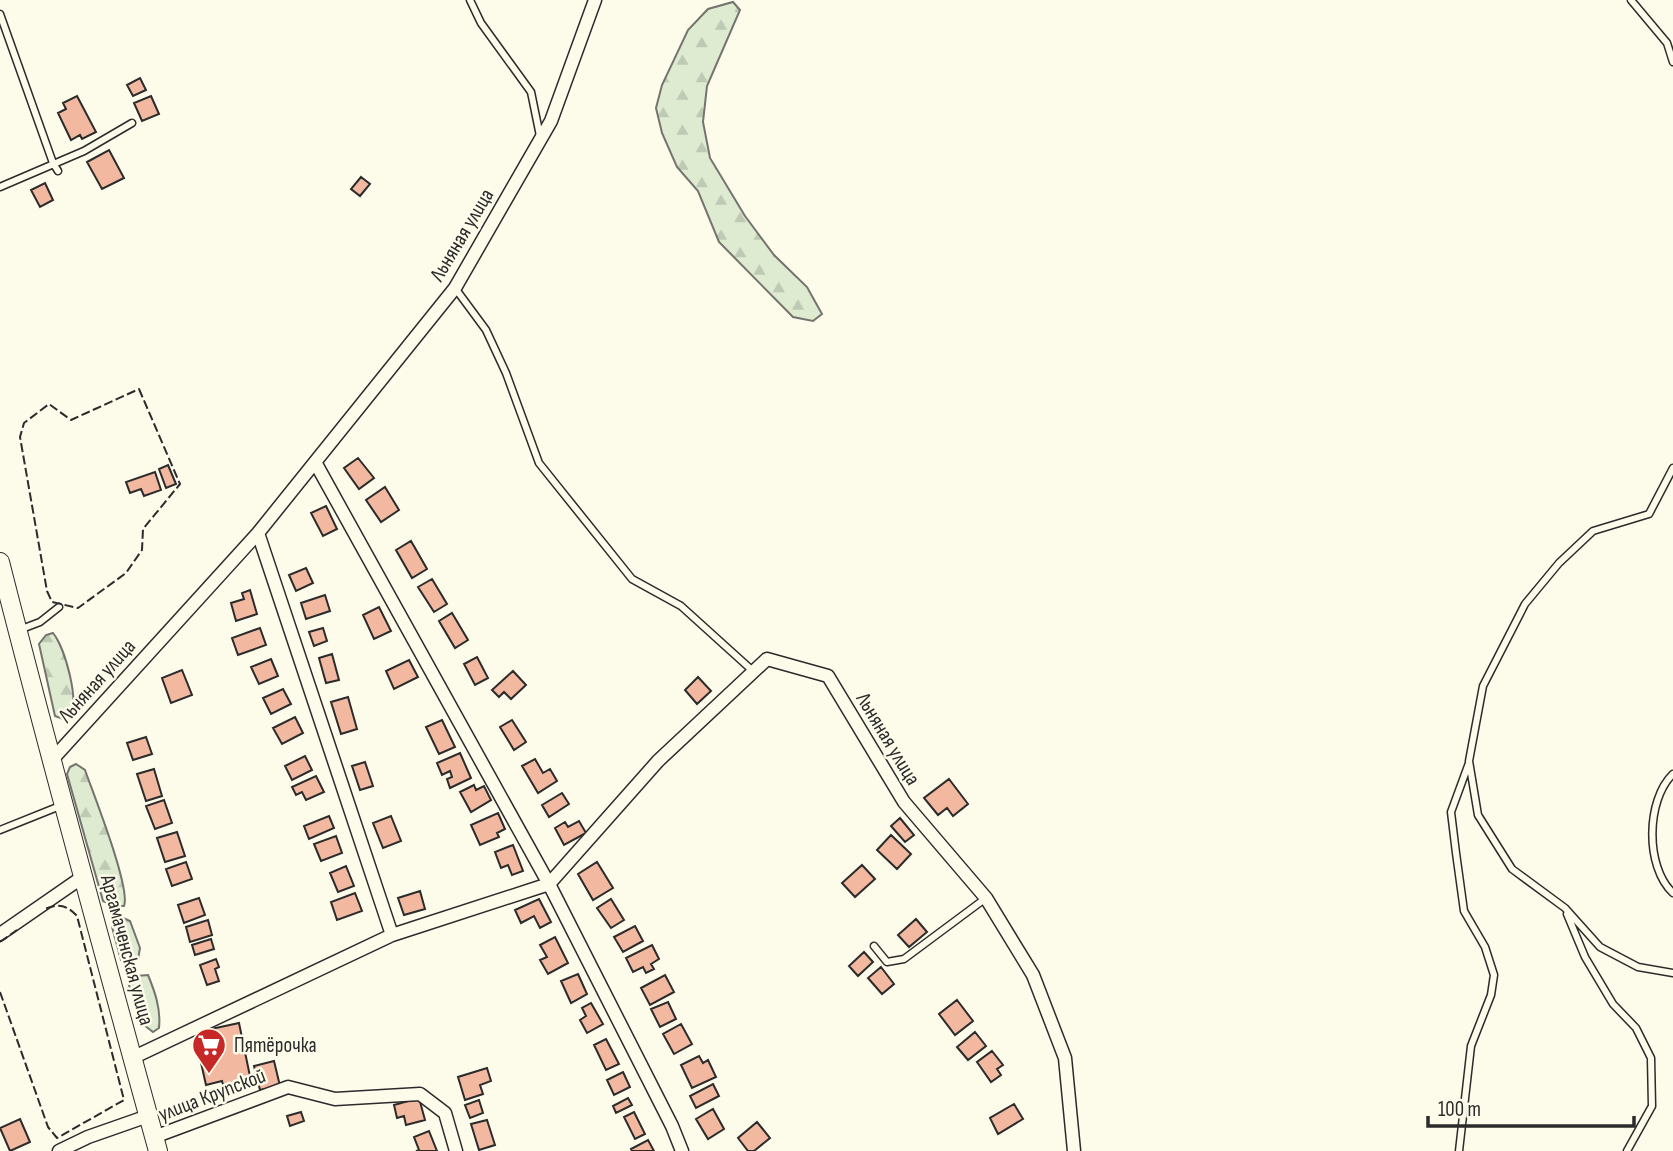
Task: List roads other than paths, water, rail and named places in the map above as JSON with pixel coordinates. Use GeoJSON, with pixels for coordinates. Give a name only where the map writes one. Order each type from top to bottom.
{"type":"FeatureCollection","features":[{"type":"Feature","properties":{"kind":"main road","name":"Аргамаченская улица"},"geometry":{"type":"LineString","coordinates":[[0,562],[50,762],[84,876],[156,1144]]}},
{"type":"Feature","properties":{"kind":"street","name":"Льняная улица"},"geometry":{"type":"LineString","coordinates":[[50,762],[258,533],[455,288],[551,121],[595,0]]}},
{"type":"Feature","properties":{"kind":"street"},"geometry":{"type":"LineString","coordinates":[[315,462],[549,884],[682,1151]]}},
{"type":"Feature","properties":{"kind":"street"},"geometry":{"type":"LineString","coordinates":[[258,533],[392,934]]}},
{"type":"Feature","properties":{"kind":"street","name":"Льняная улица"},"geometry":{"type":"LineString","coordinates":[[549,884],[658,761],[767,659],[828,676],[904,803],[986,898],[1032,975],[1065,1058],[1074,1151]]}},
{"type":"Feature","properties":{"kind":"street"},"geometry":{"type":"LineString","coordinates":[[0,934],[84,876]]}},
{"type":"Feature","properties":{"kind":"street"},"geometry":{"type":"LineString","coordinates":[[132,1058],[392,934],[549,884]]}},
{"type":"Feature","properties":{"kind":"street","name":"улица Крупской"},"geometry":{"type":"LineString","coordinates":[[156,1144],[288,1087],[335,1099],[420,1094],[445,1113],[456,1151]]}},
{"type":"Feature","properties":{"kind":"street"},"geometry":{"type":"LineString","coordinates":[[60,1151],[88,1137],[148,1116]]}},
{"type":"Feature","properties":{"kind":"lane"},"geometry":{"type":"LineString","coordinates":[[470,0],[481,23],[531,92],[540,140]]}},
{"type":"Feature","properties":{"kind":"lane"},"geometry":{"type":"LineString","coordinates":[[1631,0],[1667,43],[1673,62]]}},
{"type":"Feature","properties":{"kind":"lane"},"geometry":{"type":"LineString","coordinates":[[0,13],[52,163],[58,171]]}},
{"type":"Feature","properties":{"kind":"lane"},"geometry":{"type":"LineString","coordinates":[[0,187],[84,151],[132,123]]}},
{"type":"Feature","properties":{"kind":"lane"},"geometry":{"type":"LineString","coordinates":[[455,288],[486,330],[506,373],[540,463],[632,579],[681,606],[754,672]]}},
{"type":"Feature","properties":{"kind":"lane"},"geometry":{"type":"LineString","coordinates":[[1459,1151],[1471,1046],[1491,995],[1494,975],[1485,947],[1464,911],[1451,812],[1469,761],[1483,685],[1525,604],[1559,563],[1593,531],[1649,514],[1673,468]]}},
{"type":"Feature","properties":{"kind":"lane"},"geometry":{"type":"LineString","coordinates":[[17,631],[40,622],[59,607]]}},
{"type":"Feature","properties":{"kind":"lane"},"geometry":{"type":"LineString","coordinates":[[1469,761],[1479,815],[1512,869],[1564,908],[1600,947],[1638,967],[1673,973]]}},
{"type":"Feature","properties":{"kind":"lane"},"geometry":{"type":"LineString","coordinates":[[1673,774],[1666,781],[1651,824],[1653,853],[1664,885],[1673,893]]}},
{"type":"Feature","properties":{"kind":"lane"},"geometry":{"type":"LineString","coordinates":[[0,830],[62,805]]}},
{"type":"Feature","properties":{"kind":"lane"},"geometry":{"type":"LineString","coordinates":[[874,946],[887,962],[904,959],[986,898]]}},
{"type":"Feature","properties":{"kind":"lane"},"geometry":{"type":"LineString","coordinates":[[1564,908],[1586,957],[1613,1004],[1636,1028],[1651,1058],[1652,1106],[1627,1151]]}},
{"type":"Feature","properties":{"kind":"place","name":"Пятёрочка"},"geometry":{"type":"Point","coordinates":[209,1075]}}]}
